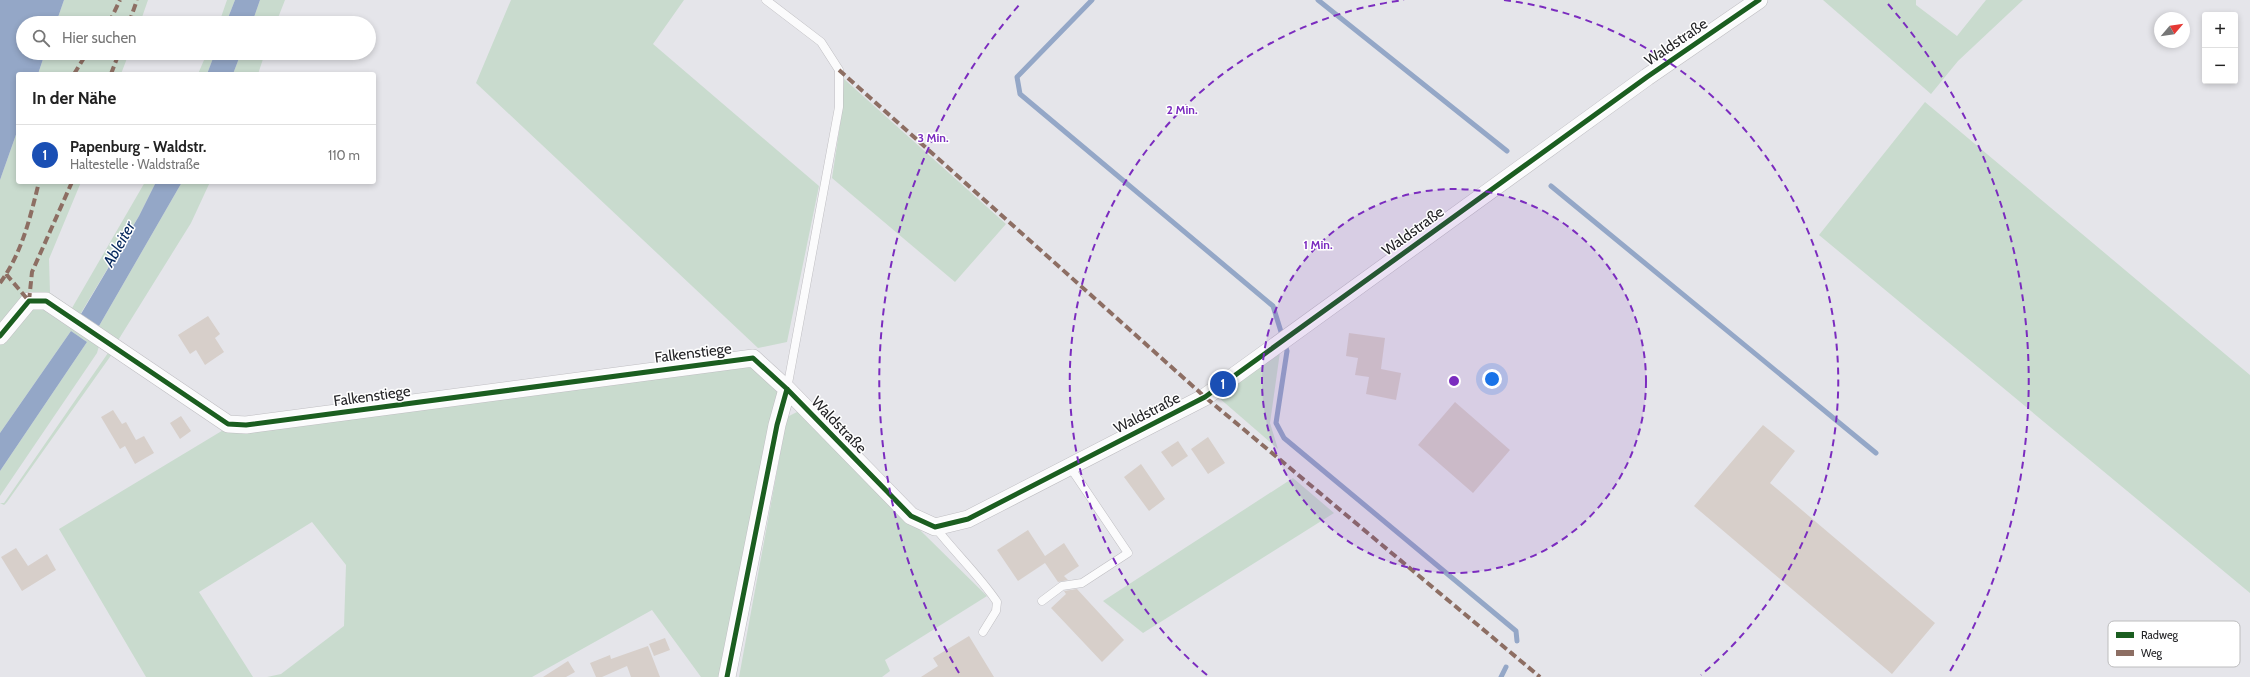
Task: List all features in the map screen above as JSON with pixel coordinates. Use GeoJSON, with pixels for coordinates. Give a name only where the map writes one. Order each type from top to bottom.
{"type":"FeatureCollection","features":[{"type":"Feature","properties":{"kind":"street","name":"Waldstraße"},"geometry":{"type":"LineString","coordinates":[[787,389],[911,516],[935,527],[968,519],[1205,397],[1647,77],[1759,0]]}},
{"type":"Feature","properties":{"kind":"street","name":"Falkenstiege"},"geometry":{"type":"LineString","coordinates":[[0,336],[29,301],[46,301],[228,424],[246,425],[731,359],[753,358],[787,389]]}},
{"type":"Feature","properties":{"kind":"street"},"geometry":{"type":"LineString","coordinates":[[727,677],[777,425],[787,389]]}},
{"type":"Feature","properties":{"kind":"lane"},"geometry":{"type":"LineString","coordinates":[[766,0],[821,42],[839,70],[839,107],[787,389]]}},
{"type":"Feature","properties":{"kind":"lane"},"geometry":{"type":"LineString","coordinates":[[1042,601],[1062,586],[1082,583],[1128,553],[1070,467]]}},
{"type":"Feature","properties":{"kind":"lane"},"geometry":{"type":"LineString","coordinates":[[935,527],[948,544],[984,582],[997,602],[996,611],[983,632]]}},
{"type":"Feature","properties":{"kind":"green space"},"geometry":{"type":"Polygon","coordinates":[[[64,0],[148,0],[142,16],[58,16],[64,0]]]}},
{"type":"Feature","properties":{"kind":"green space"},"geometry":{"type":"Polygon","coordinates":[[[227,0],[235,0],[229,16],[221,16],[227,0]]]}},
{"type":"Feature","properties":{"kind":"green space"},"geometry":{"type":"Polygon","coordinates":[[[260,0],[285,0],[279,16],[254,16],[260,0]]]}},
{"type":"Feature","properties":{"kind":"green space"},"geometry":{"type":"Polygon","coordinates":[[[511,0],[684,0],[653,44],[819,186],[787,342],[758,348],[476,83],[511,0]]]}},
{"type":"Feature","properties":{"kind":"green space"},"geometry":{"type":"Polygon","coordinates":[[[1823,0],[1916,0],[1916,5],[1957,36],[1986,0],[2023,0],[1958,61],[1931,94],[1823,0]]]}},
{"type":"Feature","properties":{"kind":"green space"},"geometry":{"type":"Polygon","coordinates":[[[43,60],[126,60],[122,72],[39,72],[43,60]]]}},
{"type":"Feature","properties":{"kind":"green space"},"geometry":{"type":"Polygon","coordinates":[[[204,60],[212,60],[208,72],[199,72],[204,60]]]}},
{"type":"Feature","properties":{"kind":"green space"},"geometry":{"type":"Polygon","coordinates":[[[238,60],[263,60],[259,72],[234,72],[238,60]]]}},
{"type":"Feature","properties":{"kind":"green space"},"geometry":{"type":"Polygon","coordinates":[[[844,79],[1006,224],[955,282],[832,178],[842,112],[844,79]]]}},
{"type":"Feature","properties":{"kind":"green space"},"geometry":{"type":"Polygon","coordinates":[[[1925,102],[2250,375],[2250,593],[1819,235],[1925,102]]]}},
{"type":"Feature","properties":{"kind":"green space"},"geometry":{"type":"Polygon","coordinates":[[[16,135],[16,184],[80,184],[49,259],[50,293],[72,308],[144,184],[155,184],[139,216],[81,313],[99,326],[181,184],[209,184],[191,223],[117,342],[99,346],[97,353],[0,496],[0,471],[87,342],[71,331],[0,433],[0,180],[16,135]]]}},
{"type":"Feature","properties":{"kind":"green space"},"geometry":{"type":"Polygon","coordinates":[[[1280,352],[1270,423],[1278,449],[1218,397],[1280,352]]]}},
{"type":"Feature","properties":{"kind":"green space"},"geometry":{"type":"Polygon","coordinates":[[[108,353],[112,354],[7,502],[4,505],[0,503],[4,503],[108,353]]]}},
{"type":"Feature","properties":{"kind":"green space"},"geometry":{"type":"Polygon","coordinates":[[[753,364],[779,392],[720,677],[701,677],[652,610],[532,677],[267,677],[281,674],[344,626],[346,565],[312,522],[199,592],[253,677],[146,677],[59,529],[225,429],[753,364]]]}},
{"type":"Feature","properties":{"kind":"green space"},"geometry":{"type":"Polygon","coordinates":[[[799,411],[987,596],[885,660],[890,671],[882,677],[739,677],[787,417],[799,411]]]}},
{"type":"Feature","properties":{"kind":"green space"},"geometry":{"type":"Polygon","coordinates":[[[1293,478],[1334,513],[1143,633],[1103,601],[1293,478]]]}},
{"type":"Feature","properties":{"kind":"water"},"geometry":{"type":"Polygon","coordinates":[[[0,0],[64,0],[58,16],[16,16],[16,60],[43,60],[39,72],[16,72],[16,135],[0,180],[0,0]]]}},
{"type":"Feature","properties":{"kind":"water"},"geometry":{"type":"Polygon","coordinates":[[[235,0],[260,0],[254,16],[229,16],[235,0]]]}},
{"type":"Feature","properties":{"kind":"water"},"geometry":{"type":"Polygon","coordinates":[[[212,60],[238,60],[234,72],[208,72],[212,60]]]}},
{"type":"Feature","properties":{"kind":"water"},"geometry":{"type":"Polygon","coordinates":[[[155,184],[181,184],[99,326],[81,314],[139,216],[155,184]]]}},
{"type":"Feature","properties":{"kind":"water"},"geometry":{"type":"Polygon","coordinates":[[[71,331],[87,342],[0,471],[0,433],[71,331]]]}},
{"type":"Feature","properties":{"kind":"building"},"geometry":{"type":"Polygon","coordinates":[[[208,316],[220,334],[215,338],[224,352],[205,365],[196,350],[190,354],[178,335],[208,316]]]}},
{"type":"Feature","properties":{"kind":"building"},"geometry":{"type":"Polygon","coordinates":[[[1349,333],[1385,338],[1381,369],[1401,373],[1396,400],[1366,394],[1369,377],[1355,375],[1358,358],[1346,356],[1349,333]]]}},
{"type":"Feature","properties":{"kind":"building"},"geometry":{"type":"Polygon","coordinates":[[[1455,402],[1510,450],[1473,493],[1418,445],[1455,402]]]}},
{"type":"Feature","properties":{"kind":"building"},"geometry":{"type":"Polygon","coordinates":[[[113,410],[122,424],[126,422],[136,440],[144,436],[154,453],[135,464],[125,446],[120,449],[101,417],[113,410]]]}},
{"type":"Feature","properties":{"kind":"building"},"geometry":{"type":"Polygon","coordinates":[[[181,416],[191,431],[180,439],[170,423],[181,416]]]}},
{"type":"Feature","properties":{"kind":"building"},"geometry":{"type":"Polygon","coordinates":[[[1763,425],[1795,451],[1770,483],[1935,623],[1892,674],[1694,506],[1763,425]]]}},
{"type":"Feature","properties":{"kind":"building"},"geometry":{"type":"Polygon","coordinates":[[[1208,437],[1225,463],[1208,474],[1191,449],[1208,437]]]}},
{"type":"Feature","properties":{"kind":"building"},"geometry":{"type":"Polygon","coordinates":[[[1178,441],[1188,456],[1172,467],[1161,452],[1178,441]]]}},
{"type":"Feature","properties":{"kind":"building"},"geometry":{"type":"Polygon","coordinates":[[[1141,464],[1165,499],[1149,511],[1124,477],[1141,464]]]}},
{"type":"Feature","properties":{"kind":"building"},"geometry":{"type":"Polygon","coordinates":[[[1028,530],[1045,556],[1064,543],[1079,566],[1064,576],[1068,580],[1058,582],[1045,563],[1018,581],[997,550],[1028,530]]]}},
{"type":"Feature","properties":{"kind":"building"},"geometry":{"type":"Polygon","coordinates":[[[16,548],[28,566],[47,554],[56,570],[22,591],[1,557],[16,548]]]}},
{"type":"Feature","properties":{"kind":"building"},"geometry":{"type":"Polygon","coordinates":[[[1077,589],[1124,640],[1102,662],[1051,608],[1066,594],[1064,591],[1077,589]]]}},
{"type":"Feature","properties":{"kind":"building"},"geometry":{"type":"Polygon","coordinates":[[[969,636],[994,677],[921,677],[938,666],[933,658],[969,636]]]}},
{"type":"Feature","properties":{"kind":"building"},"geometry":{"type":"Polygon","coordinates":[[[665,638],[670,650],[654,656],[649,644],[665,638]]]}},
{"type":"Feature","properties":{"kind":"building"},"geometry":{"type":"Polygon","coordinates":[[[648,646],[660,677],[631,677],[627,666],[602,677],[596,677],[590,663],[610,655],[611,659],[648,646]]]}},
{"type":"Feature","properties":{"kind":"building"},"geometry":{"type":"Polygon","coordinates":[[[568,661],[575,672],[566,677],[543,677],[568,661]]]}},
{"type":"Feature","properties":{"kind":"waterway"},"geometry":{"type":"LineString","coordinates":[[1092,0],[1017,77],[1020,94],[1273,306],[1287,351],[1276,423],[1284,438],[1516,631],[1517,641]]}},
{"type":"Feature","properties":{"kind":"waterway"},"geometry":{"type":"LineString","coordinates":[[1318,0],[1507,151]]}},
{"type":"Feature","properties":{"kind":"waterway"},"geometry":{"type":"LineString","coordinates":[[1551,186],[1876,453]]}},
{"type":"Feature","properties":{"kind":"waterway"},"geometry":{"type":"LineString","coordinates":[[1501,677],[1506,667]]}},
{"type":"Feature","properties":{"kind":"marked path"},"geometry":{"type":"LineString","coordinates":[[112,16],[120,0]]}},
{"type":"Feature","properties":{"kind":"marked path"},"geometry":{"type":"LineString","coordinates":[[131,16],[137,0]]}},
{"type":"Feature","properties":{"kind":"marked path"},"geometry":{"type":"LineString","coordinates":[[75,72],[83,60]]}},
{"type":"Feature","properties":{"kind":"marked path"},"geometry":{"type":"LineString","coordinates":[[112,72],[116,60]]}},
{"type":"Feature","properties":{"kind":"marked path"},"geometry":{"type":"LineString","coordinates":[[839,70],[1205,397],[1540,677]]}},
{"type":"Feature","properties":{"kind":"marked path"},"geometry":{"type":"LineString","coordinates":[[0,283],[8,272],[20,247],[29,222],[38,184]]}},
{"type":"Feature","properties":{"kind":"marked path"},"geometry":{"type":"LineString","coordinates":[[29,301],[32,272],[71,184]]}},
{"type":"Feature","properties":{"kind":"marked path"},"geometry":{"type":"LineString","coordinates":[[6,274],[29,301]]}},
{"type":"Feature","properties":{"kind":"cycle path"},"geometry":{"type":"LineString","coordinates":[[0,336],[29,301],[46,301],[228,424],[246,425],[753,358],[787,389],[911,516],[935,527],[968,519],[1205,397],[1647,77],[1759,0]]}},
{"type":"Feature","properties":{"kind":"cycle path"},"geometry":{"type":"LineString","coordinates":[[727,677],[777,425],[787,389]]}},
{"type":"Feature","properties":{"kind":"place","name":"Papenburg - Waldstr."},"geometry":{"type":"Point","coordinates":[1223,384]}},
{"type":"Feature","properties":{"kind":"water label","name":"Ableiter"},"geometry":{"type":"Point","coordinates":[119,244]}}]}
